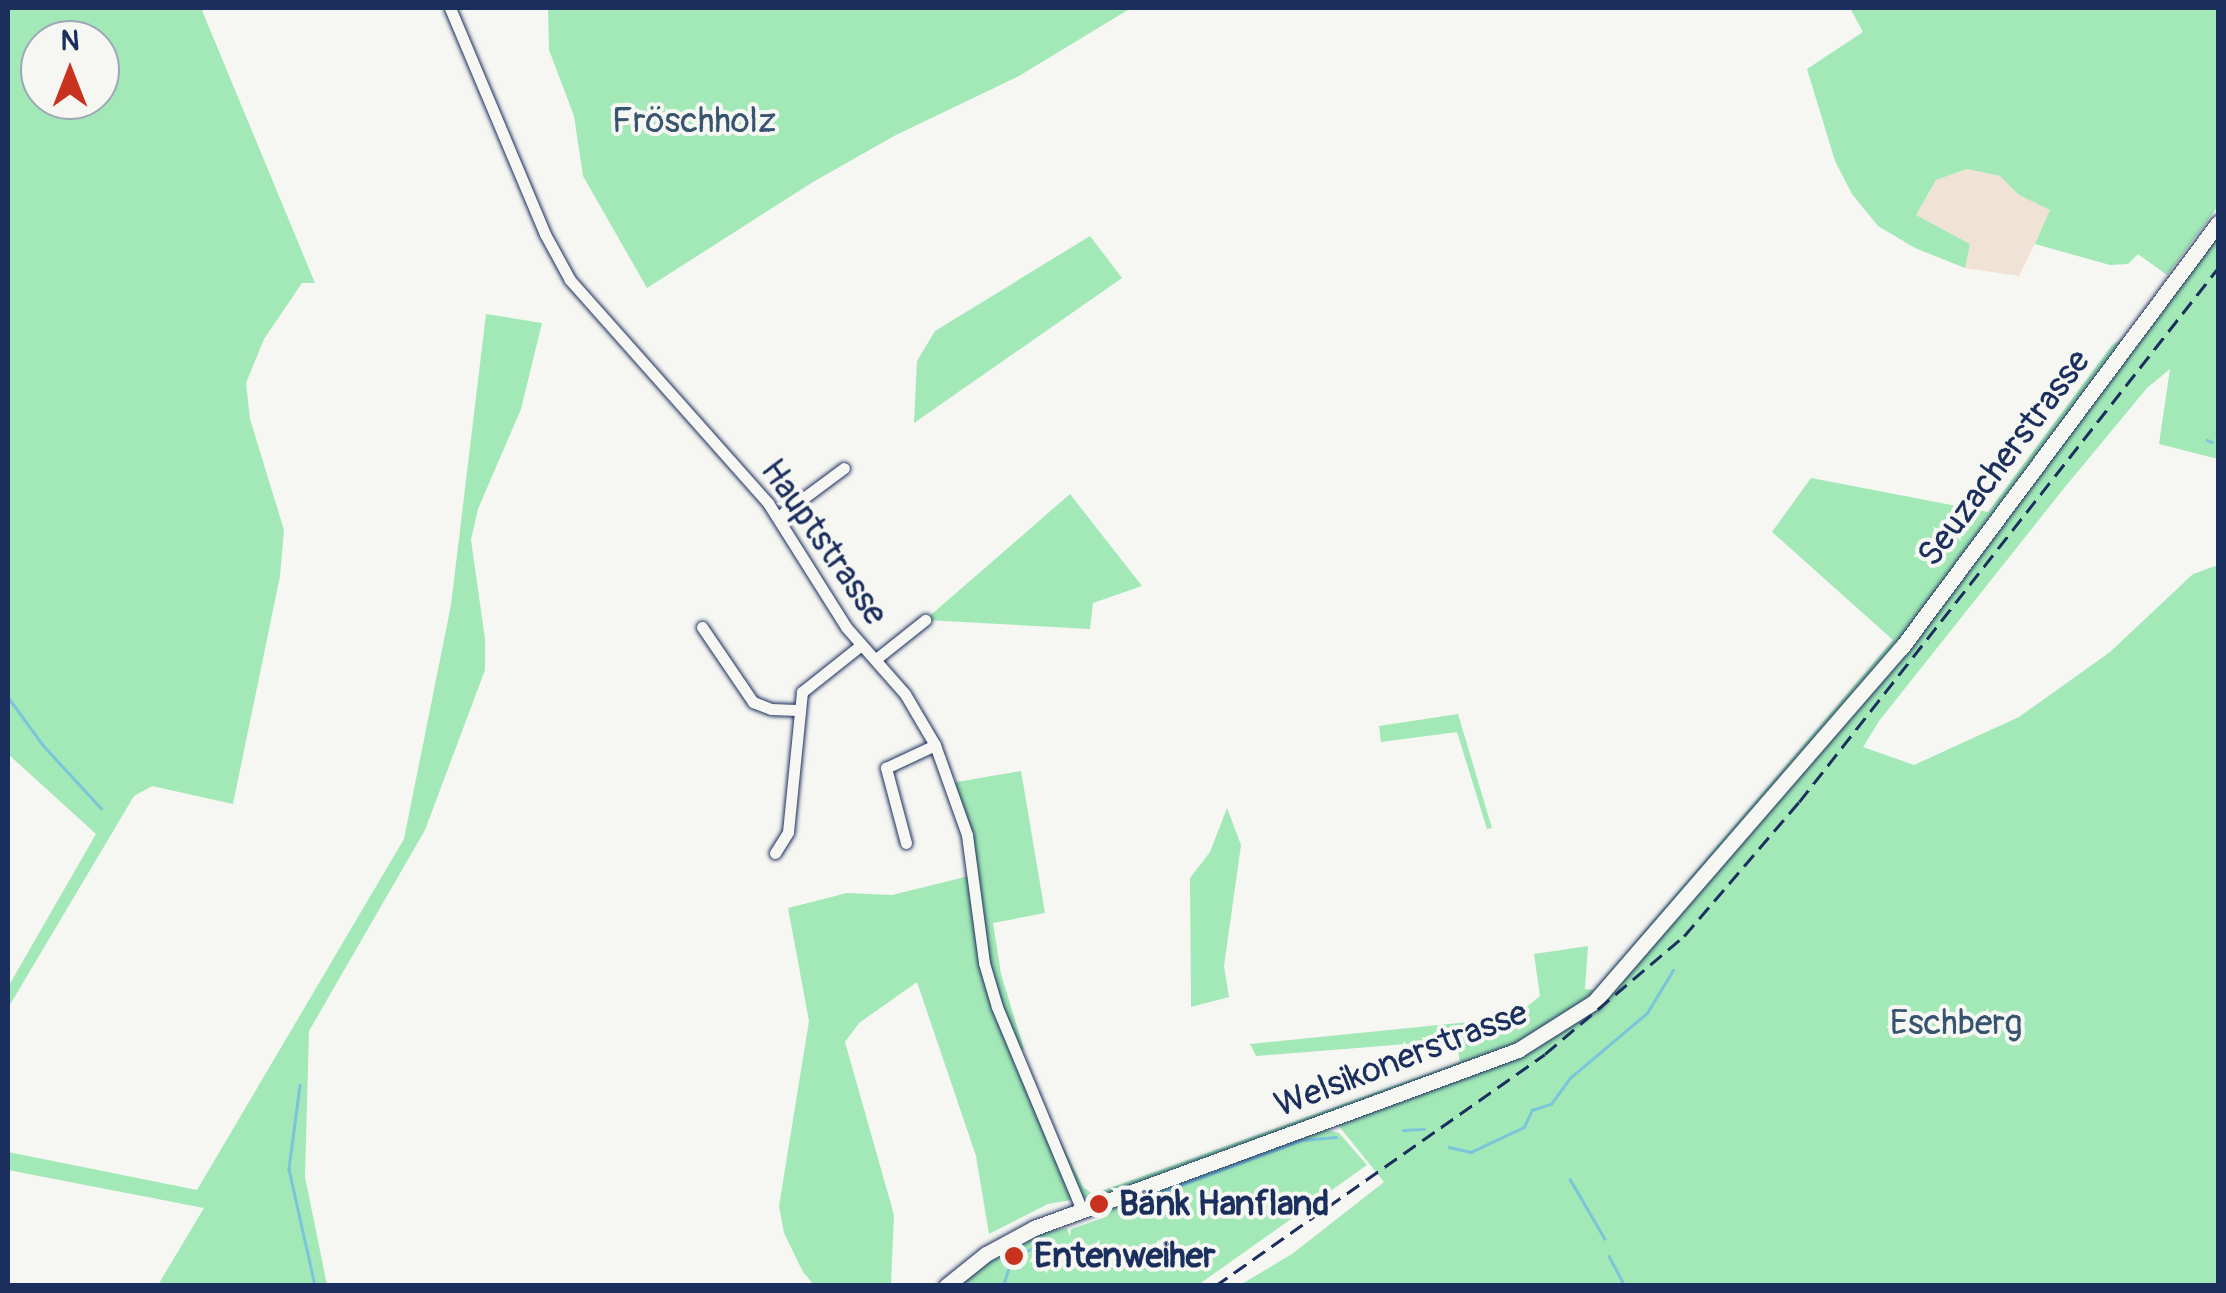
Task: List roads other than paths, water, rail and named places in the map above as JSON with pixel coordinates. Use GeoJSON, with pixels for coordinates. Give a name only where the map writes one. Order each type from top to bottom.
{"type":"FeatureCollection","features":[{"type":"Feature","properties":{"kind":"main road","name":"Seuzacherstrasse"},"geometry":{"type":"LineString","coordinates":[[1834,726],[1902,646],[2218,223]]}},
{"type":"Feature","properties":{"kind":"main road","name":"Welsikonerstrasse"},"geometry":{"type":"LineString","coordinates":[[946,1286],[1005,1242],[1507,1054],[1561,1026],[1626,969],[1834,726]]}},
{"type":"Feature","properties":{"kind":"street","name":"Hauptstrasse"},"geometry":{"type":"LineString","coordinates":[[450,8],[545,234],[570,280],[778,516],[860,646],[905,694],[935,745],[967,836],[982,950],[997,1007],[1082,1210]]}},
{"type":"Feature","properties":{"kind":"street"},"geometry":{"type":"LineString","coordinates":[[778,516],[844,468]]}},
{"type":"Feature","properties":{"kind":"street"},"geometry":{"type":"LineString","coordinates":[[876,660],[925,620]]}},
{"type":"Feature","properties":{"kind":"street"},"geometry":{"type":"LineString","coordinates":[[702,627],[752,702],[764,708],[797,710]]}},
{"type":"Feature","properties":{"kind":"street"},"geometry":{"type":"LineString","coordinates":[[775,853],[788,832],[797,710],[808,684],[860,646]]}},
{"type":"Feature","properties":{"kind":"street"},"geometry":{"type":"LineString","coordinates":[[906,843],[886,768],[935,745]]}},
{"type":"Feature","properties":{"kind":"waterway"},"geometry":{"type":"LineString","coordinates":[[2207,440],[2212,442]]}},
{"type":"Feature","properties":{"kind":"waterway"},"geometry":{"type":"LineString","coordinates":[[8,697],[43,745],[101,808]]}},
{"type":"Feature","properties":{"kind":"waterway"},"geometry":{"type":"LineString","coordinates":[[1449,1147],[1471,1152],[1524,1127],[1532,1110],[1551,1104],[1570,1078],[1647,1013],[1673,970]]}},
{"type":"Feature","properties":{"kind":"waterway"},"geometry":{"type":"LineString","coordinates":[[300,1085],[289,1169],[314,1281]]}},
{"type":"Feature","properties":{"kind":"waterway"},"geometry":{"type":"LineString","coordinates":[[1403,1130],[1424,1129]]}},
{"type":"Feature","properties":{"kind":"waterway"},"geometry":{"type":"LineString","coordinates":[[1143,1199],[1302,1140],[1336,1137]]}},
{"type":"Feature","properties":{"kind":"waterway"},"geometry":{"type":"LineString","coordinates":[[1570,1179],[1605,1239]]}},
{"type":"Feature","properties":{"kind":"waterway"},"geometry":{"type":"LineString","coordinates":[[1003,1286],[1011,1259],[1049,1240]]}},
{"type":"Feature","properties":{"kind":"waterway"},"geometry":{"type":"LineString","coordinates":[[1609,1256],[1625,1286]]}},
{"type":"Feature","properties":{"kind":"railway"},"geometry":{"type":"LineString","coordinates":[[1215,1286],[1545,1054],[1684,936],[1799,802],[2218,268]]}},
{"type":"Feature","properties":{"kind":"place","name":"Bänk Hanfland"},"geometry":{"type":"Point","coordinates":[1099,1204]}},
{"type":"Feature","properties":{"kind":"place","name":"Entenweiher"},"geometry":{"type":"Point","coordinates":[1014,1256]}},
{"type":"Feature","properties":{"kind":"park label","name":"Fröschholz"},"geometry":{"type":"Point","coordinates":[694,121]}},
{"type":"Feature","properties":{"kind":"park label","name":"Eschberg"},"geometry":{"type":"Point","coordinates":[1956,1023]}}]}
